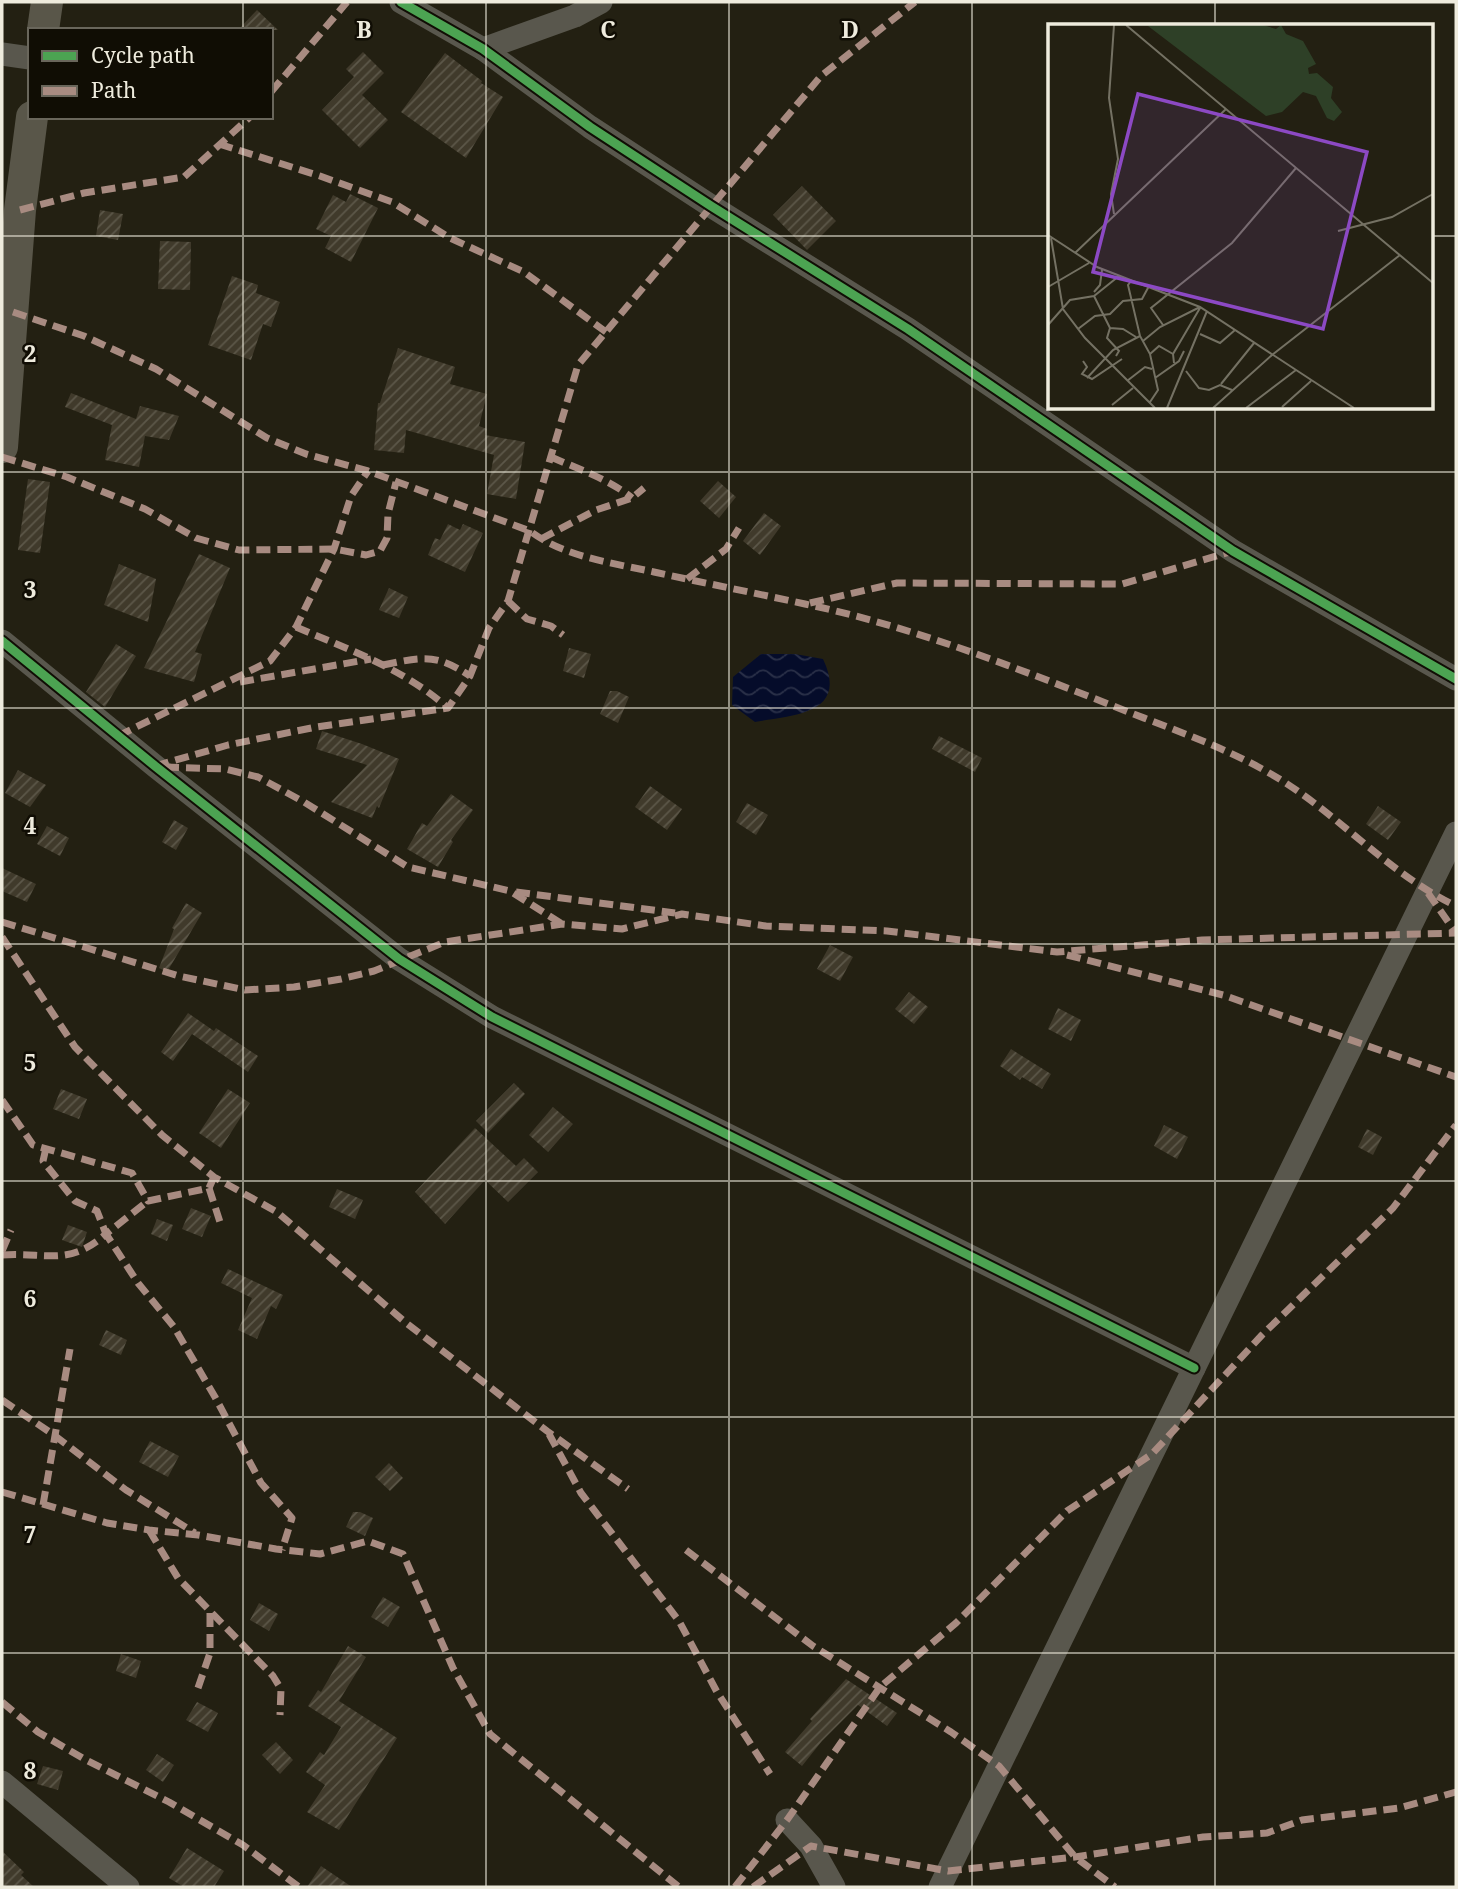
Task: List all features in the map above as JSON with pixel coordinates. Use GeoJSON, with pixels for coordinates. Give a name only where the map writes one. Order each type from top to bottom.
{"type":"FeatureCollection","features":[{"type":"Feature","properties":{"kind":"main road"},"geometry":{"type":"LineString","coordinates":[[43,28],[47,2]]}},
{"type":"Feature","properties":{"kind":"main road"},"geometry":{"type":"LineString","coordinates":[[2,447],[11,204],[32,119]]}},
{"type":"Feature","properties":{"kind":"street"},"geometry":{"type":"LineString","coordinates":[[401,2],[483,49],[590,127],[908,329],[1233,551],[1456,679]]}},
{"type":"Feature","properties":{"kind":"street"},"geometry":{"type":"LineString","coordinates":[[483,49],[575,16],[601,2]]}},
{"type":"Feature","properties":{"kind":"street"},"geometry":{"type":"LineString","coordinates":[[2,54],[28,58]]}},
{"type":"Feature","properties":{"kind":"street"},"geometry":{"type":"LineString","coordinates":[[2,641],[399,959],[492,1017],[1194,1368]]}},
{"type":"Feature","properties":{"kind":"street"},"geometry":{"type":"LineString","coordinates":[[940,1887],[1456,833]]}},
{"type":"Feature","properties":{"kind":"street"},"geometry":{"type":"LineString","coordinates":[[2,1782],[128,1887]]}},
{"type":"Feature","properties":{"kind":"street"},"geometry":{"type":"LineString","coordinates":[[787,1819],[811,1846],[834,1887]]}},
{"type":"Feature","properties":{"kind":"water"},"geometry":{"type":"Polygon","coordinates":[[[761,654],[795,654],[823,659],[829,677],[829,691],[823,701],[801,713],[755,722],[732,705],[733,677],[761,654]]]}},
{"type":"Feature","properties":{"kind":"building"},"geometry":{"type":"Polygon","coordinates":[[[257,10],[278,30],[273,28],[240,28],[257,10]]]}},
{"type":"Feature","properties":{"kind":"building"},"geometry":{"type":"Polygon","coordinates":[[[363,52],[384,73],[362,95],[388,120],[360,148],[322,110],[354,77],[346,69],[363,52]]]}},
{"type":"Feature","properties":{"kind":"building"},"geometry":{"type":"Polygon","coordinates":[[[445,53],[482,81],[481,83],[503,97],[466,158],[401,112],[445,53]]]}},
{"type":"Feature","properties":{"kind":"building"},"geometry":{"type":"Polygon","coordinates":[[[802,186],[836,221],[807,250],[773,215],[802,186]]]}},
{"type":"Feature","properties":{"kind":"building"},"geometry":{"type":"Polygon","coordinates":[[[350,194],[378,208],[351,262],[325,248],[331,236],[316,229],[333,195],[346,202],[350,194]]]}},
{"type":"Feature","properties":{"kind":"building"},"geometry":{"type":"Polygon","coordinates":[[[100,210],[123,214],[118,240],[96,236],[100,210]]]}},
{"type":"Feature","properties":{"kind":"building"},"geometry":{"type":"Polygon","coordinates":[[[160,241],[191,242],[190,290],[158,289],[160,241]]]}},
{"type":"Feature","properties":{"kind":"building"},"geometry":{"type":"Polygon","coordinates":[[[232,276],[258,285],[256,293],[280,302],[271,327],[263,324],[251,360],[208,345],[232,276]]]}},
{"type":"Feature","properties":{"kind":"building"},"geometry":{"type":"Polygon","coordinates":[[[398,348],[455,367],[450,384],[487,394],[479,426],[487,429],[485,435],[525,442],[516,499],[487,494],[494,455],[406,430],[404,453],[374,450],[378,403],[398,348]]]}},
{"type":"Feature","properties":{"kind":"building"},"geometry":{"type":"Polygon","coordinates":[[[71,393],[136,419],[140,406],[179,416],[169,440],[145,436],[139,467],[105,460],[112,425],[65,407],[71,393]]]}},
{"type":"Feature","properties":{"kind":"building"},"geometry":{"type":"Polygon","coordinates":[[[28,479],[50,482],[40,553],[18,550],[28,479]]]}},
{"type":"Feature","properties":{"kind":"building"},"geometry":{"type":"Polygon","coordinates":[[[718,481],[736,497],[719,518],[700,501],[718,481]]]}},
{"type":"Feature","properties":{"kind":"building"},"geometry":{"type":"Polygon","coordinates":[[[764,513],[781,526],[760,555],[743,541],[764,513]]]}},
{"type":"Feature","properties":{"kind":"building"},"geometry":{"type":"Polygon","coordinates":[[[448,524],[460,530],[463,524],[483,533],[465,572],[428,555],[435,538],[440,540],[448,524]]]}},
{"type":"Feature","properties":{"kind":"building"},"geometry":{"type":"Polygon","coordinates":[[[199,554],[230,568],[195,652],[202,654],[194,682],[144,668],[199,554]]]}},
{"type":"Feature","properties":{"kind":"building"},"geometry":{"type":"Polygon","coordinates":[[[119,564],[156,579],[148,622],[104,605],[119,564]]]}},
{"type":"Feature","properties":{"kind":"building"},"geometry":{"type":"Polygon","coordinates":[[[389,588],[408,597],[399,618],[379,610],[389,588]]]}},
{"type":"Feature","properties":{"kind":"building"},"geometry":{"type":"Polygon","coordinates":[[[116,644],[136,656],[105,707],[86,692],[116,644]]]}},
{"type":"Feature","properties":{"kind":"building"},"geometry":{"type":"Polygon","coordinates":[[[569,648],[591,654],[584,678],[563,671],[569,648]]]}},
{"type":"Feature","properties":{"kind":"building"},"geometry":{"type":"Polygon","coordinates":[[[610,691],[617,691],[629,697],[618,723],[600,714],[610,691]]]}},
{"type":"Feature","properties":{"kind":"building"},"geometry":{"type":"Polygon","coordinates":[[[322,731],[399,759],[379,808],[377,806],[372,818],[331,802],[367,765],[316,749],[322,731]]]}},
{"type":"Feature","properties":{"kind":"building"},"geometry":{"type":"Polygon","coordinates":[[[939,736],[982,758],[975,772],[932,749],[939,736]]]}},
{"type":"Feature","properties":{"kind":"building"},"geometry":{"type":"Polygon","coordinates":[[[18,770],[46,785],[30,807],[5,793],[18,770]]]}},
{"type":"Feature","properties":{"kind":"building"},"geometry":{"type":"Polygon","coordinates":[[[650,786],[682,809],[667,830],[635,807],[650,786]]]}},
{"type":"Feature","properties":{"kind":"building"},"geometry":{"type":"Polygon","coordinates":[[[451,794],[473,810],[451,840],[453,842],[438,867],[407,849],[422,823],[427,826],[451,794]]]}},
{"type":"Feature","properties":{"kind":"building"},"geometry":{"type":"Polygon","coordinates":[[[747,803],[768,815],[756,835],[736,822],[747,803]]]}},
{"type":"Feature","properties":{"kind":"building"},"geometry":{"type":"Polygon","coordinates":[[[1378,806],[1401,822],[1388,840],[1366,824],[1378,806]]]}},
{"type":"Feature","properties":{"kind":"building"},"geometry":{"type":"Polygon","coordinates":[[[174,820],[188,828],[176,850],[162,842],[174,820]]]}},
{"type":"Feature","properties":{"kind":"building"},"geometry":{"type":"Polygon","coordinates":[[[47,826],[69,838],[60,856],[37,844],[47,826]]]}},
{"type":"Feature","properties":{"kind":"building"},"geometry":{"type":"Polygon","coordinates":[[[2,868],[36,884],[27,902],[2,891],[2,868]]]}},
{"type":"Feature","properties":{"kind":"building"},"geometry":{"type":"Polygon","coordinates":[[[186,903],[202,913],[167,972],[159,968],[174,929],[172,928],[186,903]]]}},
{"type":"Feature","properties":{"kind":"building"},"geometry":{"type":"Polygon","coordinates":[[[830,945],[853,957],[840,981],[817,969],[830,945]]]}},
{"type":"Feature","properties":{"kind":"building"},"geometry":{"type":"Polygon","coordinates":[[[909,992],[928,1007],[914,1024],[895,1009],[909,992]]]}},
{"type":"Feature","properties":{"kind":"building"},"geometry":{"type":"Polygon","coordinates":[[[1058,1008],[1081,1020],[1071,1041],[1048,1029],[1058,1008]]]}},
{"type":"Feature","properties":{"kind":"building"},"geometry":{"type":"Polygon","coordinates":[[[188,1013],[258,1056],[248,1072],[192,1034],[173,1061],[161,1052],[188,1013]]]}},
{"type":"Feature","properties":{"kind":"building"},"geometry":{"type":"Polygon","coordinates":[[[1011,1049],[1051,1074],[1042,1089],[1022,1077],[1020,1080],[1000,1066],[1011,1049]]]}},
{"type":"Feature","properties":{"kind":"building"},"geometry":{"type":"Polygon","coordinates":[[[514,1083],[525,1094],[488,1133],[476,1121],[514,1083]]]}},
{"type":"Feature","properties":{"kind":"building"},"geometry":{"type":"Polygon","coordinates":[[[61,1089],[87,1099],[79,1119],[53,1109],[61,1089]]]}},
{"type":"Feature","properties":{"kind":"building"},"geometry":{"type":"Polygon","coordinates":[[[228,1089],[250,1103],[221,1148],[199,1133],[228,1089]]]}},
{"type":"Feature","properties":{"kind":"building"},"geometry":{"type":"Polygon","coordinates":[[[553,1107],[573,1124],[548,1152],[529,1135],[553,1107]]]}},
{"type":"Feature","properties":{"kind":"building"},"geometry":{"type":"Polygon","coordinates":[[[1164,1125],[1188,1137],[1177,1159],[1154,1146],[1164,1125]]]}},
{"type":"Feature","properties":{"kind":"building"},"geometry":{"type":"Polygon","coordinates":[[[475,1128],[516,1166],[524,1158],[538,1172],[508,1202],[485,1180],[445,1224],[415,1192],[475,1128]]]}},
{"type":"Feature","properties":{"kind":"building"},"geometry":{"type":"Polygon","coordinates":[[[1367,1129],[1382,1137],[1373,1155],[1358,1147],[1367,1129]]]}},
{"type":"Feature","properties":{"kind":"building"},"geometry":{"type":"Polygon","coordinates":[[[337,1189],[363,1200],[355,1219],[329,1207],[337,1189]]]}},
{"type":"Feature","properties":{"kind":"building"},"geometry":{"type":"Polygon","coordinates":[[[191,1208],[211,1216],[202,1237],[182,1229],[191,1208]]]}},
{"type":"Feature","properties":{"kind":"building"},"geometry":{"type":"Polygon","coordinates":[[[157,1219],[173,1225],[167,1241],[151,1234],[157,1219]]]}},
{"type":"Feature","properties":{"kind":"building"},"geometry":{"type":"Polygon","coordinates":[[[68,1225],[87,1232],[82,1247],[62,1240],[68,1225]]]}},
{"type":"Feature","properties":{"kind":"building"},"geometry":{"type":"Polygon","coordinates":[[[228,1269],[283,1295],[276,1309],[271,1306],[257,1339],[238,1330],[252,1298],[221,1283],[228,1269]]]}},
{"type":"Feature","properties":{"kind":"building"},"geometry":{"type":"Polygon","coordinates":[[[106,1330],[127,1340],[121,1355],[99,1345],[106,1330]]]}},
{"type":"Feature","properties":{"kind":"building"},"geometry":{"type":"Polygon","coordinates":[[[150,1441],[179,1456],[168,1477],[139,1462],[150,1441]]]}},
{"type":"Feature","properties":{"kind":"building"},"geometry":{"type":"Polygon","coordinates":[[[389,1463],[403,1478],[390,1491],[375,1477],[389,1463]]]}},
{"type":"Feature","properties":{"kind":"building"},"geometry":{"type":"Polygon","coordinates":[[[353,1512],[373,1518],[365,1536],[346,1527],[353,1512]]]}},
{"type":"Feature","properties":{"kind":"building"},"geometry":{"type":"Polygon","coordinates":[[[383,1597],[400,1607],[388,1627],[371,1617],[383,1597]]]}},
{"type":"Feature","properties":{"kind":"building"},"geometry":{"type":"Polygon","coordinates":[[[259,1603],[278,1614],[269,1631],[250,1620],[259,1603]]]}},
{"type":"Feature","properties":{"kind":"building"},"geometry":{"type":"Polygon","coordinates":[[[348,1646],[366,1657],[339,1701],[397,1738],[339,1830],[307,1812],[325,1785],[306,1772],[320,1752],[324,1755],[341,1727],[308,1706],[318,1690],[321,1692],[348,1646]]]}},
{"type":"Feature","properties":{"kind":"building"},"geometry":{"type":"Polygon","coordinates":[[[121,1654],[141,1661],[136,1678],[116,1671],[121,1654]]]}},
{"type":"Feature","properties":{"kind":"building"},"geometry":{"type":"Polygon","coordinates":[[[846,1679],[897,1713],[887,1726],[858,1705],[822,1741],[802,1766],[785,1752],[846,1679]]]}},
{"type":"Feature","properties":{"kind":"building"},"geometry":{"type":"Polygon","coordinates":[[[197,1702],[218,1713],[208,1732],[186,1720],[197,1702]]]}},
{"type":"Feature","properties":{"kind":"building"},"geometry":{"type":"Polygon","coordinates":[[[276,1742],[293,1760],[280,1774],[262,1755],[276,1742]]]}},
{"type":"Feature","properties":{"kind":"building"},"geometry":{"type":"Polygon","coordinates":[[[157,1754],[174,1765],[163,1782],[146,1770],[157,1754]]]}},
{"type":"Feature","properties":{"kind":"building"},"geometry":{"type":"Polygon","coordinates":[[[43,1766],[63,1771],[58,1790],[37,1784],[43,1766]]]}},
{"type":"Feature","properties":{"kind":"building"},"geometry":{"type":"Polygon","coordinates":[[[187,1848],[224,1871],[214,1887],[184,1887],[169,1878],[187,1848]]]}},
{"type":"Feature","properties":{"kind":"building"},"geometry":{"type":"Polygon","coordinates":[[[2,1851],[24,1872],[21,1875],[34,1887],[2,1887],[2,1851]]]}},
{"type":"Feature","properties":{"kind":"building"},"geometry":{"type":"Polygon","coordinates":[[[321,1866],[352,1887],[307,1887],[321,1866]]]}},
{"type":"Feature","properties":{"kind":"marked path"},"geometry":{"type":"LineString","coordinates":[[273,90],[347,2]]}},
{"type":"Feature","properties":{"kind":"marked path"},"geometry":{"type":"LineString","coordinates":[[155,766],[228,745],[316,727],[448,708],[470,676],[489,628],[508,601],[578,365],[821,76],[915,2]]}},
{"type":"Feature","properties":{"kind":"marked path"},"geometry":{"type":"LineString","coordinates":[[20,210],[84,193],[184,177],[248,119]]}},
{"type":"Feature","properties":{"kind":"marked path"},"geometry":{"type":"LineString","coordinates":[[219,144],[392,202],[450,238],[524,272],[606,332]]}},
{"type":"Feature","properties":{"kind":"marked path"},"geometry":{"type":"LineString","coordinates":[[13,312],[84,336],[156,369],[267,438],[306,454],[368,471],[530,531],[573,553],[844,613],[922,635],[1192,737],[1252,764],[1295,789],[1407,877],[1456,906]]}},
{"type":"Feature","properties":{"kind":"marked path"},"geometry":{"type":"LineString","coordinates":[[2,457],[67,477],[145,509],[196,538],[239,550],[334,549],[366,555],[380,551],[387,538],[388,514],[396,482]]}},
{"type":"Feature","properties":{"kind":"marked path"},"geometry":{"type":"LineString","coordinates":[[551,457],[603,480],[632,498]]}},
{"type":"Feature","properties":{"kind":"marked path"},"geometry":{"type":"LineString","coordinates":[[118,736],[270,661],[296,627],[334,549],[351,496],[368,471]]}},
{"type":"Feature","properties":{"kind":"marked path"},"geometry":{"type":"LineString","coordinates":[[541,539],[596,510],[632,498],[644,488]]}},
{"type":"Feature","properties":{"kind":"marked path"},"geometry":{"type":"LineString","coordinates":[[687,579],[726,549],[739,528]]}},
{"type":"Feature","properties":{"kind":"marked path"},"geometry":{"type":"LineString","coordinates":[[810,603],[897,583],[1122,584],[1233,551]]}},
{"type":"Feature","properties":{"kind":"marked path"},"geometry":{"type":"LineString","coordinates":[[508,601],[527,619],[551,626],[563,635]]}},
{"type":"Feature","properties":{"kind":"marked path"},"geometry":{"type":"LineString","coordinates":[[296,627],[395,671],[448,708]]}},
{"type":"Feature","properties":{"kind":"marked path"},"geometry":{"type":"LineString","coordinates":[[240,682],[371,659]]}},
{"type":"Feature","properties":{"kind":"marked path"},"geometry":{"type":"LineString","coordinates":[[383,665],[419,659],[438,660],[470,676]]}},
{"type":"Feature","properties":{"kind":"marked path"},"geometry":{"type":"LineString","coordinates":[[165,767],[225,769],[258,777],[304,802],[408,867],[510,891],[562,924]]}},
{"type":"Feature","properties":{"kind":"marked path"},"geometry":{"type":"LineString","coordinates":[[516,892],[675,913]]}},
{"type":"Feature","properties":{"kind":"marked path"},"geometry":{"type":"LineString","coordinates":[[1428,893],[1456,933]]}},
{"type":"Feature","properties":{"kind":"marked path"},"geometry":{"type":"LineString","coordinates":[[2,922],[179,976],[245,990],[294,987],[341,979],[374,971],[445,942],[562,924],[622,929],[682,914],[766,926],[887,931],[1057,952],[1202,940],[1456,933]]}},
{"type":"Feature","properties":{"kind":"marked path"},"geometry":{"type":"LineString","coordinates":[[2,937],[75,1047],[162,1135],[214,1177],[277,1212],[405,1322],[547,1431],[628,1489]]}},
{"type":"Feature","properties":{"kind":"marked path"},"geometry":{"type":"LineString","coordinates":[[1067,955],[1223,995],[1456,1077]]}},
{"type":"Feature","properties":{"kind":"marked path"},"geometry":{"type":"LineString","coordinates":[[2,1100],[33,1145],[132,1173],[148,1201],[209,1188],[214,1177]]}},
{"type":"Feature","properties":{"kind":"marked path"},"geometry":{"type":"LineString","coordinates":[[735,1887],[787,1820],[880,1687],[956,1623],[1067,1511],[1152,1454],[1262,1335],[1393,1208],[1456,1125]]}},
{"type":"Feature","properties":{"kind":"marked path"},"geometry":{"type":"LineString","coordinates":[[46,1148],[43,1161],[75,1201],[97,1211],[106,1234],[148,1201]]}},
{"type":"Feature","properties":{"kind":"marked path"},"geometry":{"type":"LineString","coordinates":[[209,1188],[220,1222]]}},
{"type":"Feature","properties":{"kind":"marked path"},"geometry":{"type":"LineString","coordinates":[[2,1251],[11,1230]]}},
{"type":"Feature","properties":{"kind":"marked path"},"geometry":{"type":"LineString","coordinates":[[2,1255],[68,1254],[80,1251],[106,1234],[138,1283],[174,1327],[261,1483],[292,1518],[282,1550]]}},
{"type":"Feature","properties":{"kind":"marked path"},"geometry":{"type":"LineString","coordinates":[[43,1505],[70,1349]]}},
{"type":"Feature","properties":{"kind":"marked path"},"geometry":{"type":"LineString","coordinates":[[2,1400],[54,1435],[126,1490],[195,1533]]}},
{"type":"Feature","properties":{"kind":"marked path"},"geometry":{"type":"LineString","coordinates":[[549,1434],[581,1493],[679,1621],[717,1692],[770,1774]]}},
{"type":"Feature","properties":{"kind":"marked path"},"geometry":{"type":"LineString","coordinates":[[2,1492],[107,1523],[149,1530],[320,1554],[368,1541],[403,1554],[453,1668],[490,1734],[679,1887]]}},
{"type":"Feature","properties":{"kind":"marked path"},"geometry":{"type":"LineString","coordinates":[[149,1530],[178,1578],[273,1676],[281,1689],[280,1715]]}},
{"type":"Feature","properties":{"kind":"marked path"},"geometry":{"type":"LineString","coordinates":[[686,1550],[813,1646],[951,1732],[999,1766],[1075,1857],[1115,1887]]}},
{"type":"Feature","properties":{"kind":"marked path"},"geometry":{"type":"LineString","coordinates":[[198,1688],[210,1653],[210,1611]]}},
{"type":"Feature","properties":{"kind":"marked path"},"geometry":{"type":"LineString","coordinates":[[2,1702],[38,1732],[243,1845],[299,1887]]}},
{"type":"Feature","properties":{"kind":"marked path"},"geometry":{"type":"LineString","coordinates":[[753,1887],[811,1846],[948,1871],[1075,1857],[1203,1837],[1267,1833],[1302,1820],[1399,1808],[1456,1792]]}},
{"type":"Feature","properties":{"kind":"cycle path"},"geometry":{"type":"LineString","coordinates":[[401,2],[483,49],[590,127],[908,329],[1233,551],[1456,679]]}},
{"type":"Feature","properties":{"kind":"cycle path"},"geometry":{"type":"LineString","coordinates":[[2,641],[399,959],[492,1017],[1194,1368]]}}]}
